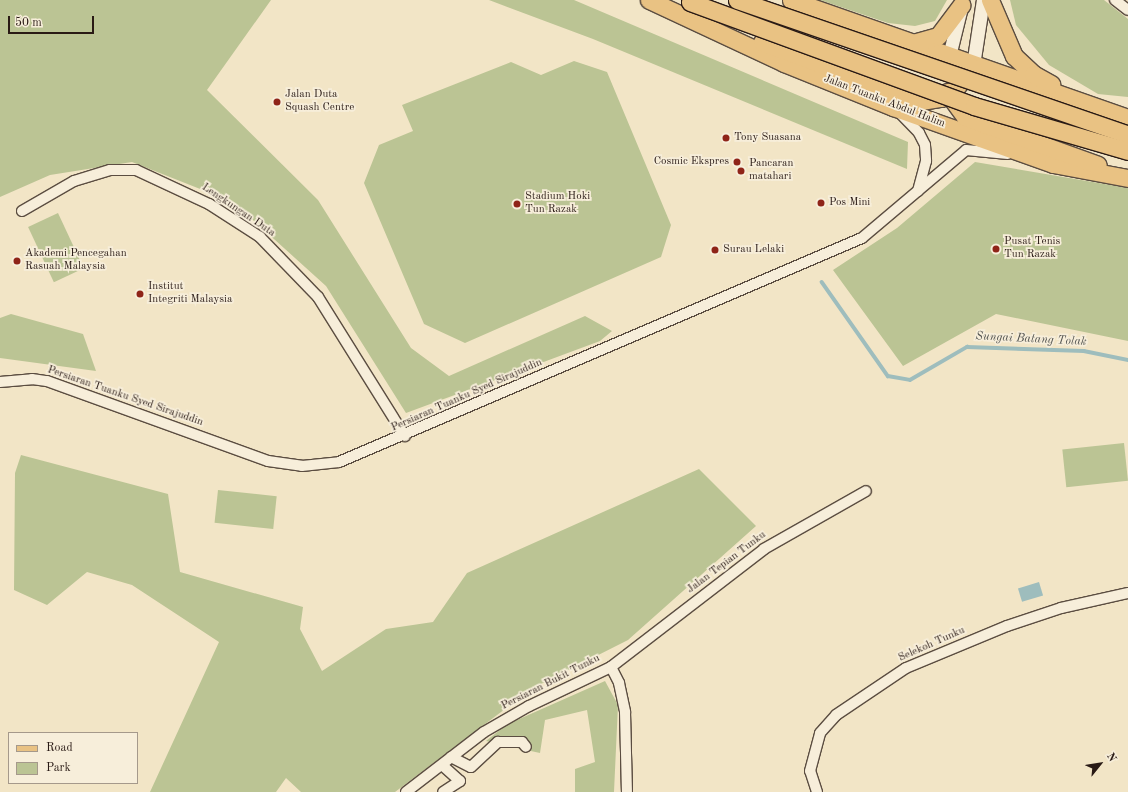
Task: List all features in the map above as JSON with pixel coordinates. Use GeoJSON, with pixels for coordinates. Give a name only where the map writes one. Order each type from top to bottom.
{"type":"FeatureCollection","features":[{"type":"Feature","properties":{"kind":"main road","name":"Jalan Tuanku Abdul Halim"},"geometry":{"type":"LineString","coordinates":[[649,0],[784,64],[892,107],[1033,150],[1083,171],[1128,177]]}},
{"type":"Feature","properties":{"kind":"main road"},"geometry":{"type":"LineString","coordinates":[[654,0],[871,84],[921,101],[948,94],[962,83],[973,65]]}},
{"type":"Feature","properties":{"kind":"main road"},"geometry":{"type":"LineString","coordinates":[[737,0],[1128,135]]}},
{"type":"Feature","properties":{"kind":"main road"},"geometry":{"type":"LineString","coordinates":[[791,0],[973,65],[1128,118]]}},
{"type":"Feature","properties":{"kind":"main road"},"geometry":{"type":"LineString","coordinates":[[990,0],[1004,37],[1021,64],[1093,107]]}},
{"type":"Feature","properties":{"kind":"main road"},"geometry":{"type":"LineString","coordinates":[[688,1],[974,106],[1128,151]]}},
{"type":"Feature","properties":{"kind":"main road"},"geometry":{"type":"LineString","coordinates":[[913,43],[938,36],[961,2]]}},
{"type":"Feature","properties":{"kind":"main road"},"geometry":{"type":"LineString","coordinates":[[871,84],[896,80],[903,67],[903,57],[881,32]]}},
{"type":"Feature","properties":{"kind":"main road"},"geometry":{"type":"LineString","coordinates":[[949,56],[948,94],[965,117],[1033,150]]}},
{"type":"Feature","properties":{"kind":"main road"},"geometry":{"type":"LineString","coordinates":[[1033,150],[1017,127],[1010,110],[1017,98],[1026,93],[1051,92]]}},
{"type":"Feature","properties":{"kind":"street"},"geometry":{"type":"LineString","coordinates":[[973,65],[983,0]]}},
{"type":"Feature","properties":{"kind":"street"},"geometry":{"type":"LineString","coordinates":[[1115,0],[1128,10]]}},
{"type":"Feature","properties":{"kind":"street"},"geometry":{"type":"LineString","coordinates":[[949,56],[961,2]]}},
{"type":"Feature","properties":{"kind":"street"},"geometry":{"type":"LineString","coordinates":[[892,107],[914,126],[925,145],[926,161],[918,192]]}},
{"type":"Feature","properties":{"kind":"street","name":"Persiaran Tuanku Syed Sirajuddin"},"geometry":{"type":"LineString","coordinates":[[0,382],[32,379],[47,382],[150,416],[240,454],[302,466],[339,462],[405,436],[816,260],[862,238],[966,150],[1033,150]]}},
{"type":"Feature","properties":{"kind":"street","name":"Lengkungan Duta"},"geometry":{"type":"LineString","coordinates":[[22,210],[74,181],[110,170],[136,170],[209,204],[260,237],[318,297],[405,436]]}},
{"type":"Feature","properties":{"kind":"street","name":"Jalan Tepian Tunku"},"geometry":{"type":"LineString","coordinates":[[611,667],[764,549],[866,491]]}},
{"type":"Feature","properties":{"kind":"street","name":"Selekoh Tunku"},"geometry":{"type":"LineString","coordinates":[[817,792],[810,771],[820,733],[836,715],[906,668],[1007,626],[1075,604],[1128,593]]}},
{"type":"Feature","properties":{"kind":"street"},"geometry":{"type":"LineString","coordinates":[[611,667],[619,683],[625,712],[627,792]]}},
{"type":"Feature","properties":{"kind":"street","name":"Persiaran Bukit Tunku"},"geometry":{"type":"LineString","coordinates":[[406,792],[451,757],[529,706],[611,667]]}},
{"type":"Feature","properties":{"kind":"street"},"geometry":{"type":"LineString","coordinates":[[443,792],[460,781],[471,767],[498,742],[522,742],[526,747]]}},
{"type":"Feature","properties":{"kind":"street"},"geometry":{"type":"LineString","coordinates":[[451,757],[471,767]]}},
{"type":"Feature","properties":{"kind":"street"},"geometry":{"type":"LineString","coordinates":[[442,765],[460,781]]}},
{"type":"Feature","properties":{"kind":"green space"},"geometry":{"type":"Polygon","coordinates":[[[0,0],[271,0],[207,90],[318,200],[411,348],[449,376],[585,316],[612,331],[600,341],[406,413],[326,286],[233,202],[132,162],[50,175],[0,197],[0,0]]]}},
{"type":"Feature","properties":{"kind":"green space"},"geometry":{"type":"Polygon","coordinates":[[[489,0],[574,0],[908,142],[907,169],[593,39],[489,0]]]}},
{"type":"Feature","properties":{"kind":"green space"},"geometry":{"type":"Polygon","coordinates":[[[820,0],[947,0],[935,21],[915,26],[888,23],[820,0]]]}},
{"type":"Feature","properties":{"kind":"green space"},"geometry":{"type":"Polygon","coordinates":[[[1010,0],[1104,0],[1128,19],[1128,97],[1098,94],[1049,65],[1016,25],[1010,0]]]}},
{"type":"Feature","properties":{"kind":"green space","name":"Stadium Hoki Tun Razak"},"geometry":{"type":"Polygon","coordinates":[[[574,61],[607,72],[671,225],[661,257],[465,343],[424,324],[364,183],[379,145],[413,131],[402,105],[511,62],[541,75],[574,61]]]}},
{"type":"Feature","properties":{"kind":"green space","name":"Pusat Tenis Tun Razak"},"geometry":{"type":"Polygon","coordinates":[[[975,162],[1128,188],[1128,341],[996,314],[903,366],[833,270],[897,228],[975,162]]]}},
{"type":"Feature","properties":{"kind":"green space"},"geometry":{"type":"Polygon","coordinates":[[[58,213],[84,268],[54,282],[28,227],[58,213]]]}},
{"type":"Feature","properties":{"kind":"green space"},"geometry":{"type":"Polygon","coordinates":[[[11,314],[83,334],[96,371],[0,358],[0,318],[11,314]]]}},
{"type":"Feature","properties":{"kind":"green space"},"geometry":{"type":"Polygon","coordinates":[[[1124,443],[1128,481],[1066,487],[1062,449],[1124,443]]]}},
{"type":"Feature","properties":{"kind":"green space"},"geometry":{"type":"Polygon","coordinates":[[[21,455],[168,494],[180,572],[303,607],[300,629],[322,671],[386,629],[433,622],[467,573],[699,469],[756,526],[628,640],[533,688],[395,792],[301,792],[286,778],[276,792],[150,792],[219,642],[132,585],[87,572],[47,605],[14,590],[15,473],[21,455]]]}},
{"type":"Feature","properties":{"kind":"green space"},"geometry":{"type":"Polygon","coordinates":[[[218,490],[277,496],[273,529],[215,523],[218,490]]]}},
{"type":"Feature","properties":{"kind":"green space"},"geometry":{"type":"Polygon","coordinates":[[[605,681],[618,705],[614,792],[575,792],[575,769],[595,762],[587,710],[545,720],[540,753],[486,741],[506,725],[605,681]]]}},
{"type":"Feature","properties":{"kind":"water"},"geometry":{"type":"Polygon","coordinates":[[[1039,582],[1043,595],[1022,602],[1018,588],[1039,582]]]}},
{"type":"Feature","properties":{"kind":"waterway","name":"Sungai Batang Tolak"},"geometry":{"type":"LineString","coordinates":[[822,282],[888,376],[910,380],[967,347],[1084,351],[1128,360]]}},
{"type":"Feature","properties":{"kind":"place","name":"Jalan Duta Squash Centre"},"geometry":{"type":"Point","coordinates":[277,102]}},
{"type":"Feature","properties":{"kind":"place","name":"Tony Suasana"},"geometry":{"type":"Point","coordinates":[726,138]}},
{"type":"Feature","properties":{"kind":"place","name":"Cosmic Ekspres"},"geometry":{"type":"Point","coordinates":[737,162]}},
{"type":"Feature","properties":{"kind":"place","name":"Pancaran matahari"},"geometry":{"type":"Point","coordinates":[741,171]}},
{"type":"Feature","properties":{"kind":"place","name":"Pos Mini"},"geometry":{"type":"Point","coordinates":[821,203]}},
{"type":"Feature","properties":{"kind":"place","name":"Stadium Hoki Tun Razak"},"geometry":{"type":"Point","coordinates":[517,204]}},
{"type":"Feature","properties":{"kind":"place","name":"Pusat Tenis Tun Razak"},"geometry":{"type":"Point","coordinates":[996,249]}},
{"type":"Feature","properties":{"kind":"place","name":"Surau Lelaki"},"geometry":{"type":"Point","coordinates":[715,250]}},
{"type":"Feature","properties":{"kind":"place","name":"Akademi Pencegahan Rasuah Malaysia"},"geometry":{"type":"Point","coordinates":[17,261]}},
{"type":"Feature","properties":{"kind":"place","name":"Institut Integriti Malaysia"},"geometry":{"type":"Point","coordinates":[140,294]}}]}
